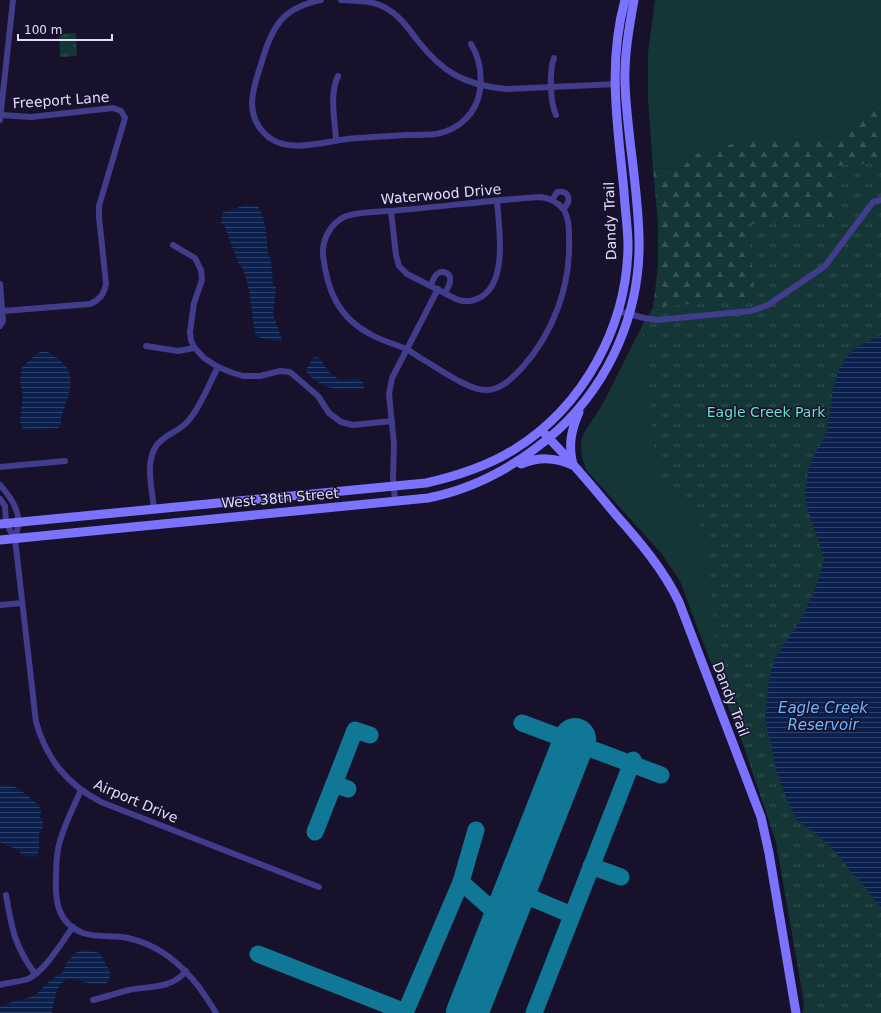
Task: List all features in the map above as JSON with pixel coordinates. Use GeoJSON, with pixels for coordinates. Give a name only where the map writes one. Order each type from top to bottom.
{"type":"FeatureCollection","features":[{"type":"Feature","properties":{"kind":"main road","name":"Dandy Trail"},"geometry":{"type":"LineString","coordinates":[[625,0],[617,40],[614,84],[628,244],[626,271],[618,311],[609,337],[589,374],[569,402],[541,430],[656,562],[672,588],[684,612],[761,817],[769,854],[796,1013]]}},
{"type":"Feature","properties":{"kind":"main road","name":"Dandy Trail"},"geometry":{"type":"LineString","coordinates":[[549,438],[582,405],[609,365],[620,342],[629,314],[637,277],[640,239],[625,84],[626,55],[634,0]]}},
{"type":"Feature","properties":{"kind":"main road"},"geometry":{"type":"LineString","coordinates":[[497,473],[531,460],[541,458],[553,459],[573,465],[571,435],[574,422],[582,405]]}},
{"type":"Feature","properties":{"kind":"main road","name":"West 38th Street"},"geometry":{"type":"LineString","coordinates":[[3,524],[394,487],[436,480],[473,470],[506,454],[541,430]]}},
{"type":"Feature","properties":{"kind":"main road","name":"West 38th Street"},"geometry":{"type":"LineString","coordinates":[[0,540],[428,498],[462,488],[497,473],[527,455],[549,438]]}},
{"type":"Feature","properties":{"kind":"street"},"geometry":{"type":"LineString","coordinates":[[0,120],[3,69],[14,0]]}},
{"type":"Feature","properties":{"kind":"street"},"geometry":{"type":"LineString","coordinates":[[317,0],[301,6],[282,19],[274,29],[268,43],[252,98],[252,110],[257,124],[266,135],[275,142],[294,146],[336,140],[437,134],[446,131],[462,122],[471,113],[478,100],[480,86],[478,61],[471,44]]}},
{"type":"Feature","properties":{"kind":"street"},"geometry":{"type":"LineString","coordinates":[[341,0],[372,3],[391,11],[402,20],[435,62],[455,76],[480,86],[506,89],[625,84]]}},
{"type":"Feature","properties":{"kind":"street"},"geometry":{"type":"LineString","coordinates":[[554,58],[551,68],[553,104],[556,115]]}},
{"type":"Feature","properties":{"kind":"street"},"geometry":{"type":"LineString","coordinates":[[336,140],[333,96],[334,86],[338,76]]}},
{"type":"Feature","properties":{"kind":"street","name":"Freeport Lane"},"geometry":{"type":"LineString","coordinates":[[0,115],[31,117],[118,108],[125,117],[99,206],[98,217],[106,286],[101,297],[95,302],[87,304],[3,311]]}},
{"type":"Feature","properties":{"kind":"street"},"geometry":{"type":"LineString","coordinates":[[406,349],[469,387],[478,390],[496,389],[509,381],[534,353],[551,322],[563,290],[568,265],[569,227],[567,217],[563,209],[555,201],[557,192],[563,192],[568,197],[569,201],[563,209]]}},
{"type":"Feature","properties":{"kind":"street","name":"Waterwood Drive"},"geometry":{"type":"LineString","coordinates":[[406,349],[364,331],[349,318],[338,305],[327,281],[323,254],[324,240],[331,228],[340,220],[350,216],[391,211],[540,197],[555,201]]}},
{"type":"Feature","properties":{"kind":"street"},"geometry":{"type":"LineString","coordinates":[[618,311],[657,320],[751,311],[768,305],[825,266],[873,202],[881,200]]}},
{"type":"Feature","properties":{"kind":"street"},"geometry":{"type":"LineString","coordinates":[[391,211],[396,255],[399,264],[407,274],[456,299],[470,301],[481,298],[490,288],[497,271],[500,251],[497,201]]}},
{"type":"Feature","properties":{"kind":"street"},"geometry":{"type":"LineString","coordinates":[[173,245],[195,258],[202,273],[202,280],[194,303],[190,324],[190,337],[194,348],[204,358],[218,367],[243,376],[260,376],[280,371],[290,372],[318,396],[329,413],[341,422],[353,425],[392,421]]}},
{"type":"Feature","properties":{"kind":"street"},"geometry":{"type":"LineString","coordinates":[[431,285],[438,274],[443,272],[447,273],[450,277],[450,281],[445,293]]}},
{"type":"Feature","properties":{"kind":"street"},"geometry":{"type":"LineString","coordinates":[[0,284],[3,311],[3,321],[0,326]]}},
{"type":"Feature","properties":{"kind":"street"},"geometry":{"type":"LineString","coordinates":[[395,501],[394,444],[389,397],[390,386],[392,378],[406,349],[438,289]]}},
{"type":"Feature","properties":{"kind":"street"},"geometry":{"type":"LineString","coordinates":[[146,346],[178,351],[194,348]]}},
{"type":"Feature","properties":{"kind":"street"},"geometry":{"type":"LineString","coordinates":[[154,509],[150,462],[152,452],[155,446],[162,439],[180,429],[189,420],[218,367]]}},
{"type":"Feature","properties":{"kind":"street"},"geometry":{"type":"LineString","coordinates":[[0,467],[65,461]]}},
{"type":"Feature","properties":{"kind":"street"},"geometry":{"type":"LineString","coordinates":[[0,485],[8,494],[16,508],[19,522],[15,539]]}},
{"type":"Feature","properties":{"kind":"street"},"geometry":{"type":"LineString","coordinates":[[0,499],[5,506],[3,524],[15,539]]}},
{"type":"Feature","properties":{"kind":"street","name":"Airport Drive"},"geometry":{"type":"LineString","coordinates":[[15,539],[34,712],[40,735],[57,767],[81,790],[105,804],[319,887]]}},
{"type":"Feature","properties":{"kind":"street"},"geometry":{"type":"LineString","coordinates":[[0,605],[22,603]]}},
{"type":"Feature","properties":{"kind":"street"},"geometry":{"type":"LineString","coordinates":[[81,790],[63,832],[58,846],[56,860],[57,903],[63,917],[73,927],[84,933],[91,935],[120,937],[145,943],[164,952],[186,972],[206,997],[216,1013]]}},
{"type":"Feature","properties":{"kind":"street"},"geometry":{"type":"LineString","coordinates":[[6,895],[11,926],[17,944],[23,958],[35,974]]}},
{"type":"Feature","properties":{"kind":"street"},"geometry":{"type":"LineString","coordinates":[[0,985],[20,981],[35,974],[45,965],[73,927]]}},
{"type":"Feature","properties":{"kind":"street"},"geometry":{"type":"LineString","coordinates":[[93,1000],[129,990],[166,985],[179,978],[186,972]]}},
{"type":"Feature","properties":{"kind":"green space"},"geometry":{"type":"Polygon","coordinates":[[[655,0],[881,0],[881,102],[854,125],[835,137],[794,140],[698,153],[681,168],[653,169],[648,99],[648,53],[655,0]]]}},
{"type":"Feature","properties":{"kind":"green space"},"geometry":{"type":"Polygon","coordinates":[[[76,33],[77,56],[60,57],[59,34],[76,33]]]}},
{"type":"Feature","properties":{"kind":"green space"},"geometry":{"type":"Polygon","coordinates":[[[881,102],[881,171],[847,217],[755,298],[653,308],[658,265],[658,223],[653,169],[681,168],[698,153],[748,140],[794,140],[835,137],[854,125],[881,102]]]}},
{"type":"Feature","properties":{"kind":"green space","name":"Eagle Creek Park"},"geometry":{"type":"Polygon","coordinates":[[[881,162],[881,1013],[803,1013],[804,1003],[776,842],[743,744],[719,683],[708,559],[697,511],[658,481],[642,325],[653,308],[755,298],[748,224],[839,218],[835,166],[881,162]]]}},
{"type":"Feature","properties":{"kind":"green space"},"geometry":{"type":"Polygon","coordinates":[[[755,298],[778,833],[680,581],[661,553],[587,471],[581,451],[584,433],[602,406],[653,308],[755,298]]]}},
{"type":"Feature","properties":{"kind":"water"},"geometry":{"type":"Polygon","coordinates":[[[247,205],[258,206],[263,216],[268,255],[271,260],[273,284],[276,287],[273,314],[282,340],[281,342],[256,336],[246,278],[224,225],[221,223],[223,212],[247,205]]]}},
{"type":"Feature","properties":{"kind":"water","name":"Eagle Creek Reservoir"},"geometry":{"type":"Polygon","coordinates":[[[881,335],[881,908],[861,882],[849,870],[841,858],[823,839],[797,820],[784,793],[776,769],[765,719],[769,680],[775,658],[804,614],[820,576],[824,558],[807,508],[805,494],[808,471],[827,431],[833,389],[839,369],[854,349],[881,335]]]}},
{"type":"Feature","properties":{"kind":"water"},"geometry":{"type":"Polygon","coordinates":[[[45,351],[54,355],[61,361],[67,368],[70,375],[70,389],[61,419],[61,425],[58,428],[25,430],[20,422],[23,395],[20,382],[22,367],[37,353],[45,351]]]}},
{"type":"Feature","properties":{"kind":"water"},"geometry":{"type":"Polygon","coordinates":[[[313,358],[320,358],[329,371],[338,379],[348,380],[353,378],[363,381],[364,389],[339,389],[322,385],[314,380],[308,374],[306,369],[313,358]]]}},
{"type":"Feature","properties":{"kind":"water"},"geometry":{"type":"Polygon","coordinates":[[[0,785],[13,786],[19,789],[39,805],[41,813],[40,817],[43,825],[39,835],[39,849],[36,857],[21,855],[19,850],[0,842],[0,785]]]}},
{"type":"Feature","properties":{"kind":"water"},"geometry":{"type":"Polygon","coordinates":[[[80,950],[100,953],[111,974],[108,982],[103,984],[95,984],[73,979],[65,980],[56,993],[52,1013],[0,1013],[0,1007],[14,1001],[31,997],[38,993],[49,981],[63,972],[65,965],[74,954],[80,950]]]}},
{"type":"Feature","properties":{"kind":"taxiway"},"geometry":{"type":"LineString","coordinates":[[522,723],[661,775]]}},
{"type":"Feature","properties":{"kind":"taxiway"},"geometry":{"type":"LineString","coordinates":[[334,784],[355,730],[370,735]]}},
{"type":"Feature","properties":{"kind":"taxiway"},"geometry":{"type":"LineString","coordinates":[[534,1013],[633,760]]}},
{"type":"Feature","properties":{"kind":"taxiway"},"geometry":{"type":"LineString","coordinates":[[315,832],[334,784],[348,789]]}},
{"type":"Feature","properties":{"kind":"taxiway"},"geometry":{"type":"LineString","coordinates":[[405,1013],[461,882],[476,830]]}},
{"type":"Feature","properties":{"kind":"taxiway"},"geometry":{"type":"LineString","coordinates":[[591,866],[621,877]]}},
{"type":"Feature","properties":{"kind":"taxiway"},"geometry":{"type":"LineString","coordinates":[[522,874],[524,889],[529,897],[572,915]]}},
{"type":"Feature","properties":{"kind":"taxiway"},"geometry":{"type":"LineString","coordinates":[[461,882],[504,920]]}},
{"type":"Feature","properties":{"kind":"taxiway"},"geometry":{"type":"LineString","coordinates":[[508,910],[517,901],[522,898],[529,897]]}},
{"type":"Feature","properties":{"kind":"taxiway"},"geometry":{"type":"LineString","coordinates":[[258,954],[405,1012]]}},
{"type":"Feature","properties":{"kind":"runway"},"geometry":{"type":"LineString","coordinates":[[467,1013],[575,739]]}}]}
